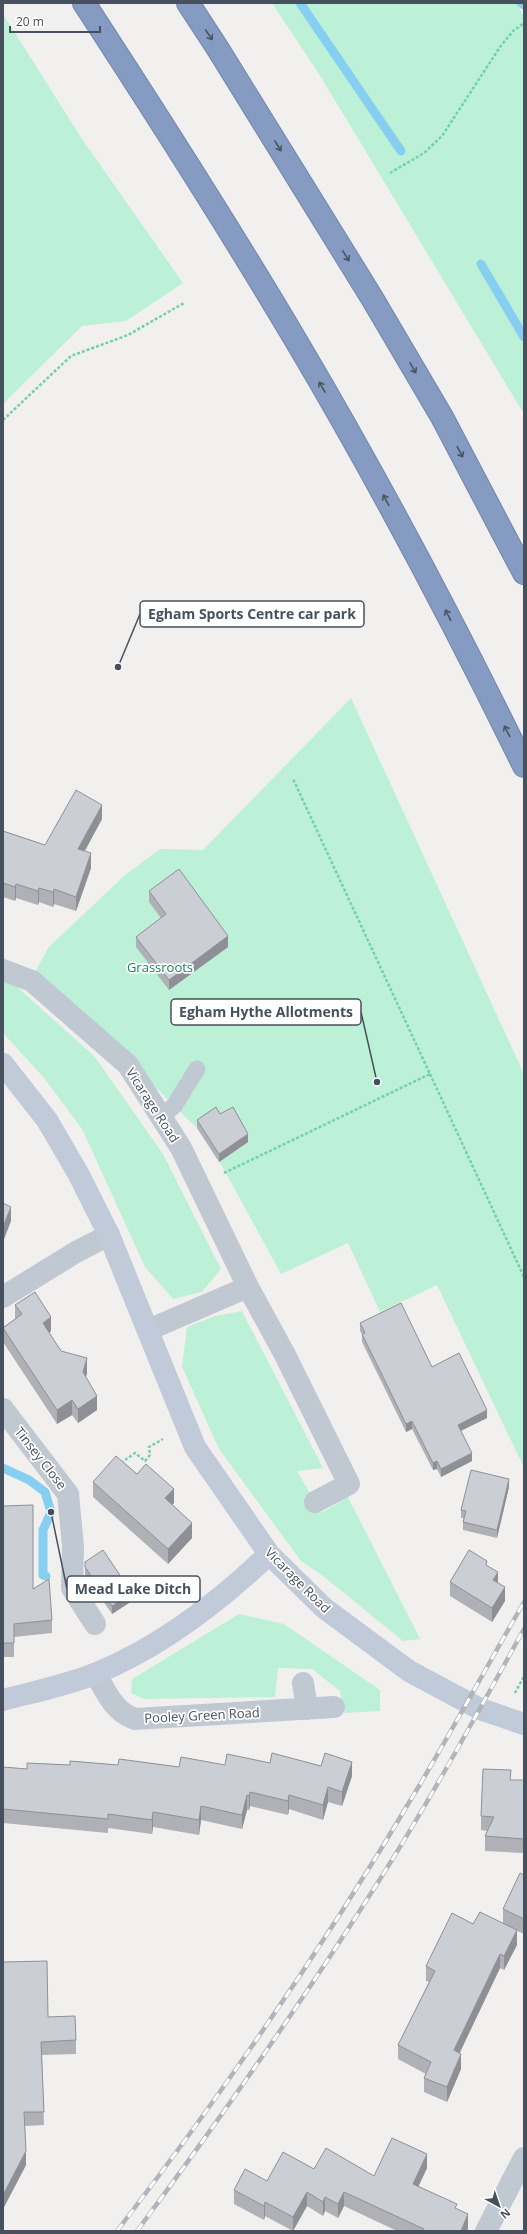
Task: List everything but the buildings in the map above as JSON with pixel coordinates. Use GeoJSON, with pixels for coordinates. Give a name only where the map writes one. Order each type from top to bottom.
{"type":"FeatureCollection","features":[{"type":"Feature","properties":{"kind":"highway"},"geometry":{"type":"LineString","coordinates":[[84,3],[298,344],[363,457],[447,612],[524,766]]}},
{"type":"Feature","properties":{"kind":"highway"},"geometry":{"type":"LineString","coordinates":[[188,3],[372,298],[442,417],[524,573]]}},
{"type":"Feature","properties":{"kind":"main road","name":"Vicarage Road"},"geometry":{"type":"LineString","coordinates":[[3,1064],[47,1120],[80,1175],[109,1235],[196,1447],[269,1554],[324,1608],[409,1671],[480,1709],[524,1724]]}},
{"type":"Feature","properties":{"kind":"main road"},"geometry":{"type":"LineString","coordinates":[[3,1700],[96,1674],[148,1648],[186,1625],[237,1585],[269,1554]]}},
{"type":"Feature","properties":{"kind":"street","name":"Vicarage Road"},"geometry":{"type":"LineString","coordinates":[[3,970],[32,981],[51,992],[128,1065],[181,1148],[248,1287],[284,1353],[349,1484],[315,1502]]}},
{"type":"Feature","properties":{"kind":"street"},"geometry":{"type":"LineString","coordinates":[[3,1297],[76,1252],[109,1235]]}},
{"type":"Feature","properties":{"kind":"street"},"geometry":{"type":"LineString","coordinates":[[148,1330],[248,1287]]}},
{"type":"Feature","properties":{"kind":"street","name":"Tinsey Close"},"geometry":{"type":"LineString","coordinates":[[3,1409],[68,1494],[73,1546],[72,1588],[95,1624]]}},
{"type":"Feature","properties":{"kind":"street","name":"Pooley Green Road"},"geometry":{"type":"LineString","coordinates":[[96,1674],[116,1707],[125,1715],[135,1719],[334,1707]]}},
{"type":"Feature","properties":{"kind":"street"},"geometry":{"type":"LineString","coordinates":[[303,1683],[307,1709]]}},
{"type":"Feature","properties":{"kind":"street"},"geometry":{"type":"LineString","coordinates":[[486,2231],[524,2158]]}},
{"type":"Feature","properties":{"kind":"lane"},"geometry":{"type":"LineString","coordinates":[[161,1116],[174,1106],[197,1069]]}},
{"type":"Feature","properties":{"kind":"path"},"geometry":{"type":"LineString","coordinates":[[390,173],[424,153],[442,136],[500,47],[513,31],[524,23]]}},
{"type":"Feature","properties":{"kind":"path"},"geometry":{"type":"LineString","coordinates":[[3,420],[71,356],[128,335],[184,303]]}},
{"type":"Feature","properties":{"kind":"path"},"geometry":{"type":"LineString","coordinates":[[293,779],[524,1277]]}},
{"type":"Feature","properties":{"kind":"path"},"geometry":{"type":"LineString","coordinates":[[200,1185],[430,1074]]}},
{"type":"Feature","properties":{"kind":"path"},"geometry":{"type":"LineString","coordinates":[[116,1466],[135,1454],[145,1461],[150,1456],[149,1447],[168,1435]]}},
{"type":"Feature","properties":{"kind":"path"},"geometry":{"type":"LineString","coordinates":[[512,1697],[524,1676]]}},
{"type":"Feature","properties":{"kind":"green space"},"geometry":{"type":"Polygon","coordinates":[[[272,3],[516,3],[524,16],[524,414],[319,74],[272,3]]]}},
{"type":"Feature","properties":{"kind":"green space"},"geometry":{"type":"Polygon","coordinates":[[[3,14],[82,139],[183,283],[126,321],[82,326],[3,404],[3,14]]]}},
{"type":"Feature","properties":{"kind":"green space","name":"Grassroots"},"geometry":{"type":"Polygon","coordinates":[[[351,698],[524,1074],[524,1468],[437,1285],[380,1312],[348,1243],[281,1274],[221,1164],[197,1128],[36,971],[48,948],[124,876],[160,849],[203,850],[351,698]]]}},
{"type":"Feature","properties":{"kind":"green space"},"geometry":{"type":"Polygon","coordinates":[[[3,981],[15,985],[95,1057],[163,1154],[221,1269],[202,1292],[173,1299],[145,1267],[82,1129],[44,1078],[3,1033],[3,981]]]}},
{"type":"Feature","properties":{"kind":"green space"},"geometry":{"type":"Polygon","coordinates":[[[242,1311],[323,1468],[297,1471],[321,1513],[348,1497],[420,1639],[403,1641],[323,1576],[301,1561],[219,1449],[182,1367],[187,1327],[215,1316],[242,1311]]]}},
{"type":"Feature","properties":{"kind":"green space"},"geometry":{"type":"Polygon","coordinates":[[[239,1614],[284,1624],[380,1690],[380,1711],[344,1713],[340,1691],[312,1669],[278,1668],[275,1697],[144,1699],[131,1693],[132,1679],[239,1614]]]}},
{"type":"Feature","properties":{"kind":"waterway"},"geometry":{"type":"LineString","coordinates":[[300,3],[401,151]]}},
{"type":"Feature","properties":{"kind":"waterway"},"geometry":{"type":"LineString","coordinates":[[481,264],[524,337]]}},
{"type":"Feature","properties":{"kind":"waterway"},"geometry":{"type":"LineString","coordinates":[[3,1468],[29,1480],[45,1492],[51,1512],[43,1530],[43,1575],[46,1576]]}},
{"type":"Feature","properties":{"kind":"railway"},"geometry":{"type":"LineString","coordinates":[[117,2231],[158,2177],[275,2013],[349,1901],[446,1740],[524,1602]]}},
{"type":"Feature","properties":{"kind":"railway"},"geometry":{"type":"LineString","coordinates":[[137,2231],[263,2056],[353,1922],[419,1815],[524,1629]]}},
{"type":"Feature","properties":{"kind":"place","name":"Egham Sports Centre car park"},"geometry":{"type":"Point","coordinates":[118,667]}},
{"type":"Feature","properties":{"kind":"place","name":"Egham Hythe Allotments"},"geometry":{"type":"Point","coordinates":[377,1082]}},
{"type":"Feature","properties":{"kind":"place","name":"Mead Lake Ditch"},"geometry":{"type":"Point","coordinates":[51,1512]}}]}
